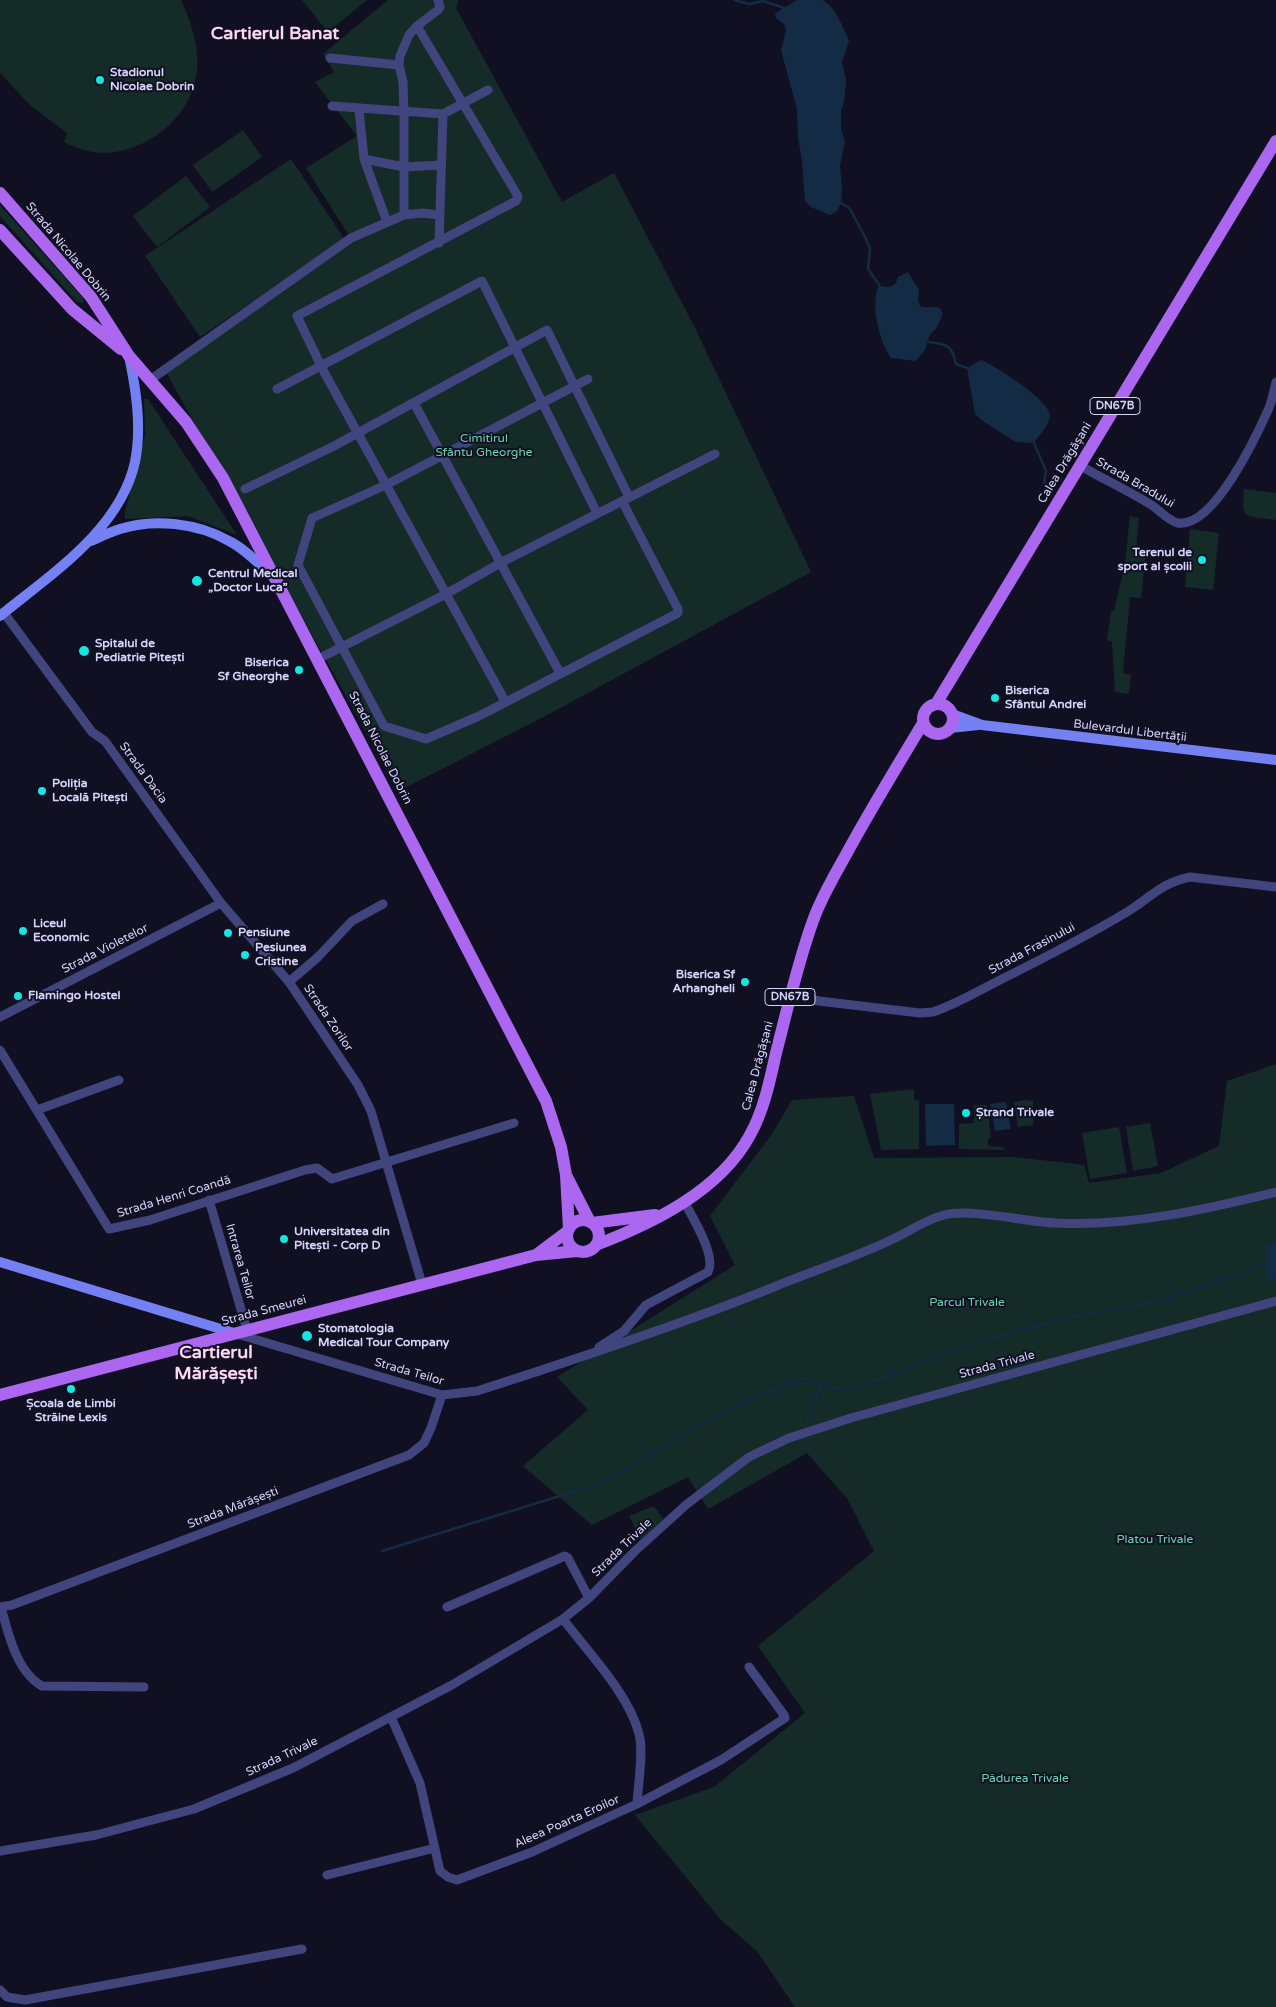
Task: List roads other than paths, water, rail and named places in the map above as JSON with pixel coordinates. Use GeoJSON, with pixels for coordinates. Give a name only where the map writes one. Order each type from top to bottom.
{"type":"FeatureCollection","features":[{"type":"Feature","properties":{"kind":"main road","name":"Calea Drăgășani"},"geometry":{"type":"LineString","coordinates":[[945,709],[955,672],[1276,140]]}},
{"type":"Feature","properties":{"kind":"main road","name":"Strada Nicolae Dobrin"},"geometry":{"type":"LineString","coordinates":[[0,193],[91,297],[130,356],[186,422],[223,478],[546,1102],[558,1139],[566,1175],[568,1230]]}},
{"type":"Feature","properties":{"kind":"main road","name":"Strada Nicolae Dobrin"},"geometry":{"type":"LineString","coordinates":[[0,230],[72,309],[130,356]]}},
{"type":"Feature","properties":{"kind":"main road"},"geometry":{"type":"LineString","coordinates":[[72,309],[82,309],[89,304],[91,297]]}},
{"type":"Feature","properties":{"kind":"main road"},"geometry":{"type":"LineString","coordinates":[[927,709],[945,709],[953,724],[942,734],[933,734],[925,728],[923,723],[927,709]]}},
{"type":"Feature","properties":{"kind":"main road","name":"Calea Drăgășani"},"geometry":{"type":"LineString","coordinates":[[596,1245],[628,1233],[684,1201],[727,1167],[739,1153],[750,1135],[765,1098],[791,995],[822,898],[923,723]]}},
{"type":"Feature","properties":{"kind":"main road","name":"Calea Drăgășani"},"geometry":{"type":"LineString","coordinates":[[902,759],[933,734]]}},
{"type":"Feature","properties":{"kind":"main road","name":"Strada Nicolae Dobrin"},"geometry":{"type":"LineString","coordinates":[[566,1175],[591,1223]]}},
{"type":"Feature","properties":{"kind":"main road","name":"Calea Drăgășani"},"geometry":{"type":"LineString","coordinates":[[591,1223],[662,1214]]}},
{"type":"Feature","properties":{"kind":"main road"},"geometry":{"type":"LineString","coordinates":[[585,1220],[591,1223],[596,1227],[599,1236],[596,1245],[588,1251],[577,1251],[570,1245],[567,1235],[568,1230],[576,1222],[585,1220]]}},
{"type":"Feature","properties":{"kind":"main road","name":"Strada Smeurei"},"geometry":{"type":"LineString","coordinates":[[536,1255],[568,1230]]}},
{"type":"Feature","properties":{"kind":"main road","name":"Strada Smeurei"},"geometry":{"type":"LineString","coordinates":[[0,1395],[536,1255],[577,1251]]}},
{"type":"Feature","properties":{"kind":"street"},"geometry":{"type":"LineString","coordinates":[[404,215],[404,112],[403,82],[399,65],[400,56],[409,35],[417,26],[438,10],[440,7],[438,0]]}},
{"type":"Feature","properties":{"kind":"street"},"geometry":{"type":"LineString","coordinates":[[417,26],[518,197],[516,201],[297,316],[321,365],[504,701]]}},
{"type":"Feature","properties":{"kind":"street"},"geometry":{"type":"LineString","coordinates":[[330,58],[399,65]]}},
{"type":"Feature","properties":{"kind":"street"},"geometry":{"type":"LineString","coordinates":[[332,106],[359,110],[443,114],[488,90]]}},
{"type":"Feature","properties":{"kind":"street"},"geometry":{"type":"LineString","coordinates":[[359,110],[364,159],[387,222]]}},
{"type":"Feature","properties":{"kind":"street"},"geometry":{"type":"LineString","coordinates":[[438,242],[443,114]]}},
{"type":"Feature","properties":{"kind":"street"},"geometry":{"type":"LineString","coordinates":[[364,159],[404,167],[441,165]]}},
{"type":"Feature","properties":{"kind":"street"},"geometry":{"type":"LineString","coordinates":[[150,380],[351,238],[404,215],[422,213],[440,215]]}},
{"type":"Feature","properties":{"kind":"street"},"geometry":{"type":"LineString","coordinates":[[277,389],[482,281],[597,513]]}},
{"type":"Feature","properties":{"kind":"street"},"geometry":{"type":"LineString","coordinates":[[246,489],[358,433],[547,330],[574,386],[625,499],[678,609],[678,613],[504,701],[479,716],[426,740],[384,726],[343,646],[298,565],[312,518],[386,485],[443,456],[574,386],[588,379]]}},
{"type":"Feature","properties":{"kind":"street"},"geometry":{"type":"LineString","coordinates":[[1,614],[90,541],[108,520],[128,484],[135,460],[137,435],[137,404],[130,356]]}},
{"type":"Feature","properties":{"kind":"street","name":"Strada Bradului"},"geometry":{"type":"LineString","coordinates":[[1079,465],[1151,505],[1174,521],[1186,522],[1194,520],[1205,512],[1225,490],[1241,465],[1270,406],[1276,382]]}},
{"type":"Feature","properties":{"kind":"street"},"geometry":{"type":"LineString","coordinates":[[414,403],[502,562],[560,673]]}},
{"type":"Feature","properties":{"kind":"street"},"geometry":{"type":"LineString","coordinates":[[318,659],[446,594],[502,562],[715,454]]}},
{"type":"Feature","properties":{"kind":"street"},"geometry":{"type":"LineString","coordinates":[[90,541],[120,529],[137,526],[177,524],[203,530],[229,541],[253,558],[276,581]]}},
{"type":"Feature","properties":{"kind":"street","name":"Strada Dacia"},"geometry":{"type":"LineString","coordinates":[[1,614],[92,732],[105,740],[221,903]]}},
{"type":"Feature","properties":{"kind":"street","name":"Bulevardul Libertății"},"geometry":{"type":"LineString","coordinates":[[945,709],[982,725]]}},
{"type":"Feature","properties":{"kind":"street","name":"Bulevardul Libertății"},"geometry":{"type":"LineString","coordinates":[[950,728],[982,725],[1276,760]]}},
{"type":"Feature","properties":{"kind":"street","name":"Strada Frasinului"},"geometry":{"type":"LineString","coordinates":[[791,995],[828,1002],[920,1013],[933,1012],[1020,970],[1084,936],[1128,912],[1163,886],[1176,880],[1190,877],[1276,887]]}},
{"type":"Feature","properties":{"kind":"street","name":"Strada Zorilor"},"geometry":{"type":"LineString","coordinates":[[221,903],[289,982],[365,1098],[387,1162],[422,1284]]}},
{"type":"Feature","properties":{"kind":"street","name":"Strada Violetelor"},"geometry":{"type":"LineString","coordinates":[[0,1017],[221,903]]}},
{"type":"Feature","properties":{"kind":"street"},"geometry":{"type":"LineString","coordinates":[[289,982],[318,957],[352,921],[384,904]]}},
{"type":"Feature","properties":{"kind":"street","name":"Strada Henri Coandă"},"geometry":{"type":"LineString","coordinates":[[0,1050],[109,1229],[150,1220],[305,1170],[317,1168],[332,1179],[387,1162]]}},
{"type":"Feature","properties":{"kind":"street"},"geometry":{"type":"LineString","coordinates":[[37,1110],[120,1080]]}},
{"type":"Feature","properties":{"kind":"street"},"geometry":{"type":"LineString","coordinates":[[387,1162],[514,1123]]}},
{"type":"Feature","properties":{"kind":"street","name":"Strada Teilor"},"geometry":{"type":"LineString","coordinates":[[0,1262],[234,1334],[442,1395],[477,1391],[666,1327],[892,1240],[922,1222],[946,1214],[970,1214],[1057,1223],[1116,1222],[1169,1214],[1276,1192]]}},
{"type":"Feature","properties":{"kind":"street","name":"Intrarea Teilor"},"geometry":{"type":"LineString","coordinates":[[209,1200],[247,1330]]}},
{"type":"Feature","properties":{"kind":"street"},"geometry":{"type":"LineString","coordinates":[[586,1355],[624,1331],[646,1305],[708,1272],[712,1266],[709,1253],[684,1201]]}},
{"type":"Feature","properties":{"kind":"street","name":"Strada Trivale"},"geometry":{"type":"LineString","coordinates":[[0,1851],[96,1835],[194,1809],[293,1768],[391,1717],[450,1686],[563,1619],[589,1598],[635,1551],[719,1479],[749,1457],[789,1438],[851,1418],[1276,1301]]}},
{"type":"Feature","properties":{"kind":"street","name":"Strada Mărășești"},"geometry":{"type":"LineString","coordinates":[[0,1607],[12,1605],[409,1455],[424,1442],[431,1428],[442,1395]]}},
{"type":"Feature","properties":{"kind":"street"},"geometry":{"type":"LineString","coordinates":[[447,1607],[565,1556],[568,1558],[589,1598]]}},
{"type":"Feature","properties":{"kind":"street"},"geometry":{"type":"LineString","coordinates":[[0,1607],[10,1640],[25,1669],[34,1681],[42,1686],[144,1687]]}},
{"type":"Feature","properties":{"kind":"street"},"geometry":{"type":"LineString","coordinates":[[563,1619],[624,1700],[640,1734],[637,1804]]}},
{"type":"Feature","properties":{"kind":"street","name":"Aleea Poarta Eroilor"},"geometry":{"type":"LineString","coordinates":[[391,1717],[420,1783],[440,1871],[448,1877],[457,1880],[532,1852],[637,1804],[721,1760],[784,1718],[784,1715],[749,1667]]}},
{"type":"Feature","properties":{"kind":"street"},"geometry":{"type":"LineString","coordinates":[[327,1875],[435,1848]]}},
{"type":"Feature","properties":{"kind":"street"},"geometry":{"type":"LineString","coordinates":[[0,1990],[7,1997],[25,2000],[302,1949]]}},
{"type":"Feature","properties":{"kind":"water"},"geometry":{"type":"Polygon","coordinates":[[[797,0],[822,0],[827,3],[838,18],[849,41],[842,62],[846,80],[844,102],[841,110],[841,129],[845,141],[840,166],[841,203],[837,211],[830,215],[811,207],[805,201],[797,109],[781,50],[786,31],[785,25],[776,18],[775,14],[782,9],[778,6],[784,8],[797,0]]]}},
{"type":"Feature","properties":{"kind":"water"},"geometry":{"type":"Polygon","coordinates":[[[908,272],[919,290],[918,300],[920,306],[940,308],[943,314],[936,329],[930,336],[926,348],[916,361],[891,358],[883,342],[877,322],[875,302],[879,285],[891,286],[898,277],[908,272]]]}},
{"type":"Feature","properties":{"kind":"water"},"geometry":{"type":"Polygon","coordinates":[[[981,360],[1021,384],[1048,409],[1049,419],[1034,443],[1016,442],[975,414],[967,368],[981,360]]]}},
{"type":"Feature","properties":{"kind":"water"},"geometry":{"type":"Polygon","coordinates":[[[1006,1102],[1011,1129],[995,1131],[990,1104],[1006,1102]]]}},
{"type":"Feature","properties":{"kind":"water"},"geometry":{"type":"Polygon","coordinates":[[[925,1104],[954,1104],[955,1145],[926,1146],[925,1104]]]}},
{"type":"Feature","properties":{"kind":"water"},"geometry":{"type":"Polygon","coordinates":[[[1276,1242],[1276,1279],[1268,1281],[1266,1245],[1276,1242]]]}},
{"type":"Feature","properties":{"kind":"waterway"},"geometry":{"type":"LineString","coordinates":[[734,0],[749,4],[763,1],[784,8]]}},
{"type":"Feature","properties":{"kind":"waterway"},"geometry":{"type":"LineString","coordinates":[[841,203],[850,209],[864,235],[870,248],[868,269],[879,285]]}},
{"type":"Feature","properties":{"kind":"waterway"},"geometry":{"type":"LineString","coordinates":[[929,342],[948,347],[953,353],[956,364],[967,368]]}},
{"type":"Feature","properties":{"kind":"waterway"},"geometry":{"type":"LineString","coordinates":[[1034,443],[1046,471],[1044,484]]}},
{"type":"Feature","properties":{"kind":"waterway"},"geometry":{"type":"LineString","coordinates":[[382,1551],[602,1483],[735,1405],[804,1378],[821,1385],[848,1391],[973,1343],[1079,1315],[1156,1302],[1276,1261]]}},
{"type":"Feature","properties":{"kind":"waterway"},"geometry":{"type":"LineString","coordinates":[[803,1431],[821,1385]]}},
{"type":"Feature","properties":{"kind":"place","name":"Stadionul Nicolae Dobrin"},"geometry":{"type":"Point","coordinates":[100,80]}},
{"type":"Feature","properties":{"kind":"place","name":"Terenul de sport al școlii"},"geometry":{"type":"Point","coordinates":[1202,560]}},
{"type":"Feature","properties":{"kind":"place","name":"Centrul Medical „Doctor Luca”"},"geometry":{"type":"Point","coordinates":[197,581]}},
{"type":"Feature","properties":{"kind":"place","name":"Spitalul de Pediatrie Pitești"},"geometry":{"type":"Point","coordinates":[84,651]}},
{"type":"Feature","properties":{"kind":"place","name":"Biserica Sf Gheorghe"},"geometry":{"type":"Point","coordinates":[299,670]}},
{"type":"Feature","properties":{"kind":"place","name":"Biserica Sfântul Andrei"},"geometry":{"type":"Point","coordinates":[995,698]}},
{"type":"Feature","properties":{"kind":"place","name":"Poliția Locală Pitești"},"geometry":{"type":"Point","coordinates":[42,791]}},
{"type":"Feature","properties":{"kind":"place","name":"Liceul Economic"},"geometry":{"type":"Point","coordinates":[23,931]}},
{"type":"Feature","properties":{"kind":"place","name":"Pensiune"},"geometry":{"type":"Point","coordinates":[228,933]}},
{"type":"Feature","properties":{"kind":"place","name":"Pesiunea Cristine"},"geometry":{"type":"Point","coordinates":[245,955]}},
{"type":"Feature","properties":{"kind":"place","name":"Biserica Sf Arhangheli"},"geometry":{"type":"Point","coordinates":[745,982]}},
{"type":"Feature","properties":{"kind":"place","name":"Flamingo Hostel"},"geometry":{"type":"Point","coordinates":[18,996]}},
{"type":"Feature","properties":{"kind":"place","name":"Ștrand Trivale"},"geometry":{"type":"Point","coordinates":[966,1113]}},
{"type":"Feature","properties":{"kind":"place","name":"Universitatea din Pitești - Corp D"},"geometry":{"type":"Point","coordinates":[284,1239]}},
{"type":"Feature","properties":{"kind":"place","name":"Stomatologia Medical Tour Company"},"geometry":{"type":"Point","coordinates":[307,1336]}},
{"type":"Feature","properties":{"kind":"place","name":"Școala de Limbi Străine Lexis"},"geometry":{"type":"Point","coordinates":[71,1389]}},
{"type":"Feature","properties":{"kind":"district","name":"Cartierul Banat"},"geometry":{"type":"Point","coordinates":[275,34]}},
{"type":"Feature","properties":{"kind":"district","name":"Cartierul Mărășești"},"geometry":{"type":"Point","coordinates":[216,1364]}},
{"type":"Feature","properties":{"kind":"park label","name":"Cimitirul Sfântu Gheorghe"},"geometry":{"type":"Point","coordinates":[484,446]}},
{"type":"Feature","properties":{"kind":"park label","name":"Parcul Trivale"},"geometry":{"type":"Point","coordinates":[967,1303]}},
{"type":"Feature","properties":{"kind":"park label","name":"Platou Trivale"},"geometry":{"type":"Point","coordinates":[1155,1540]}},
{"type":"Feature","properties":{"kind":"park label","name":"Pădurea Trivale"},"geometry":{"type":"Point","coordinates":[1025,1779]}}]}
